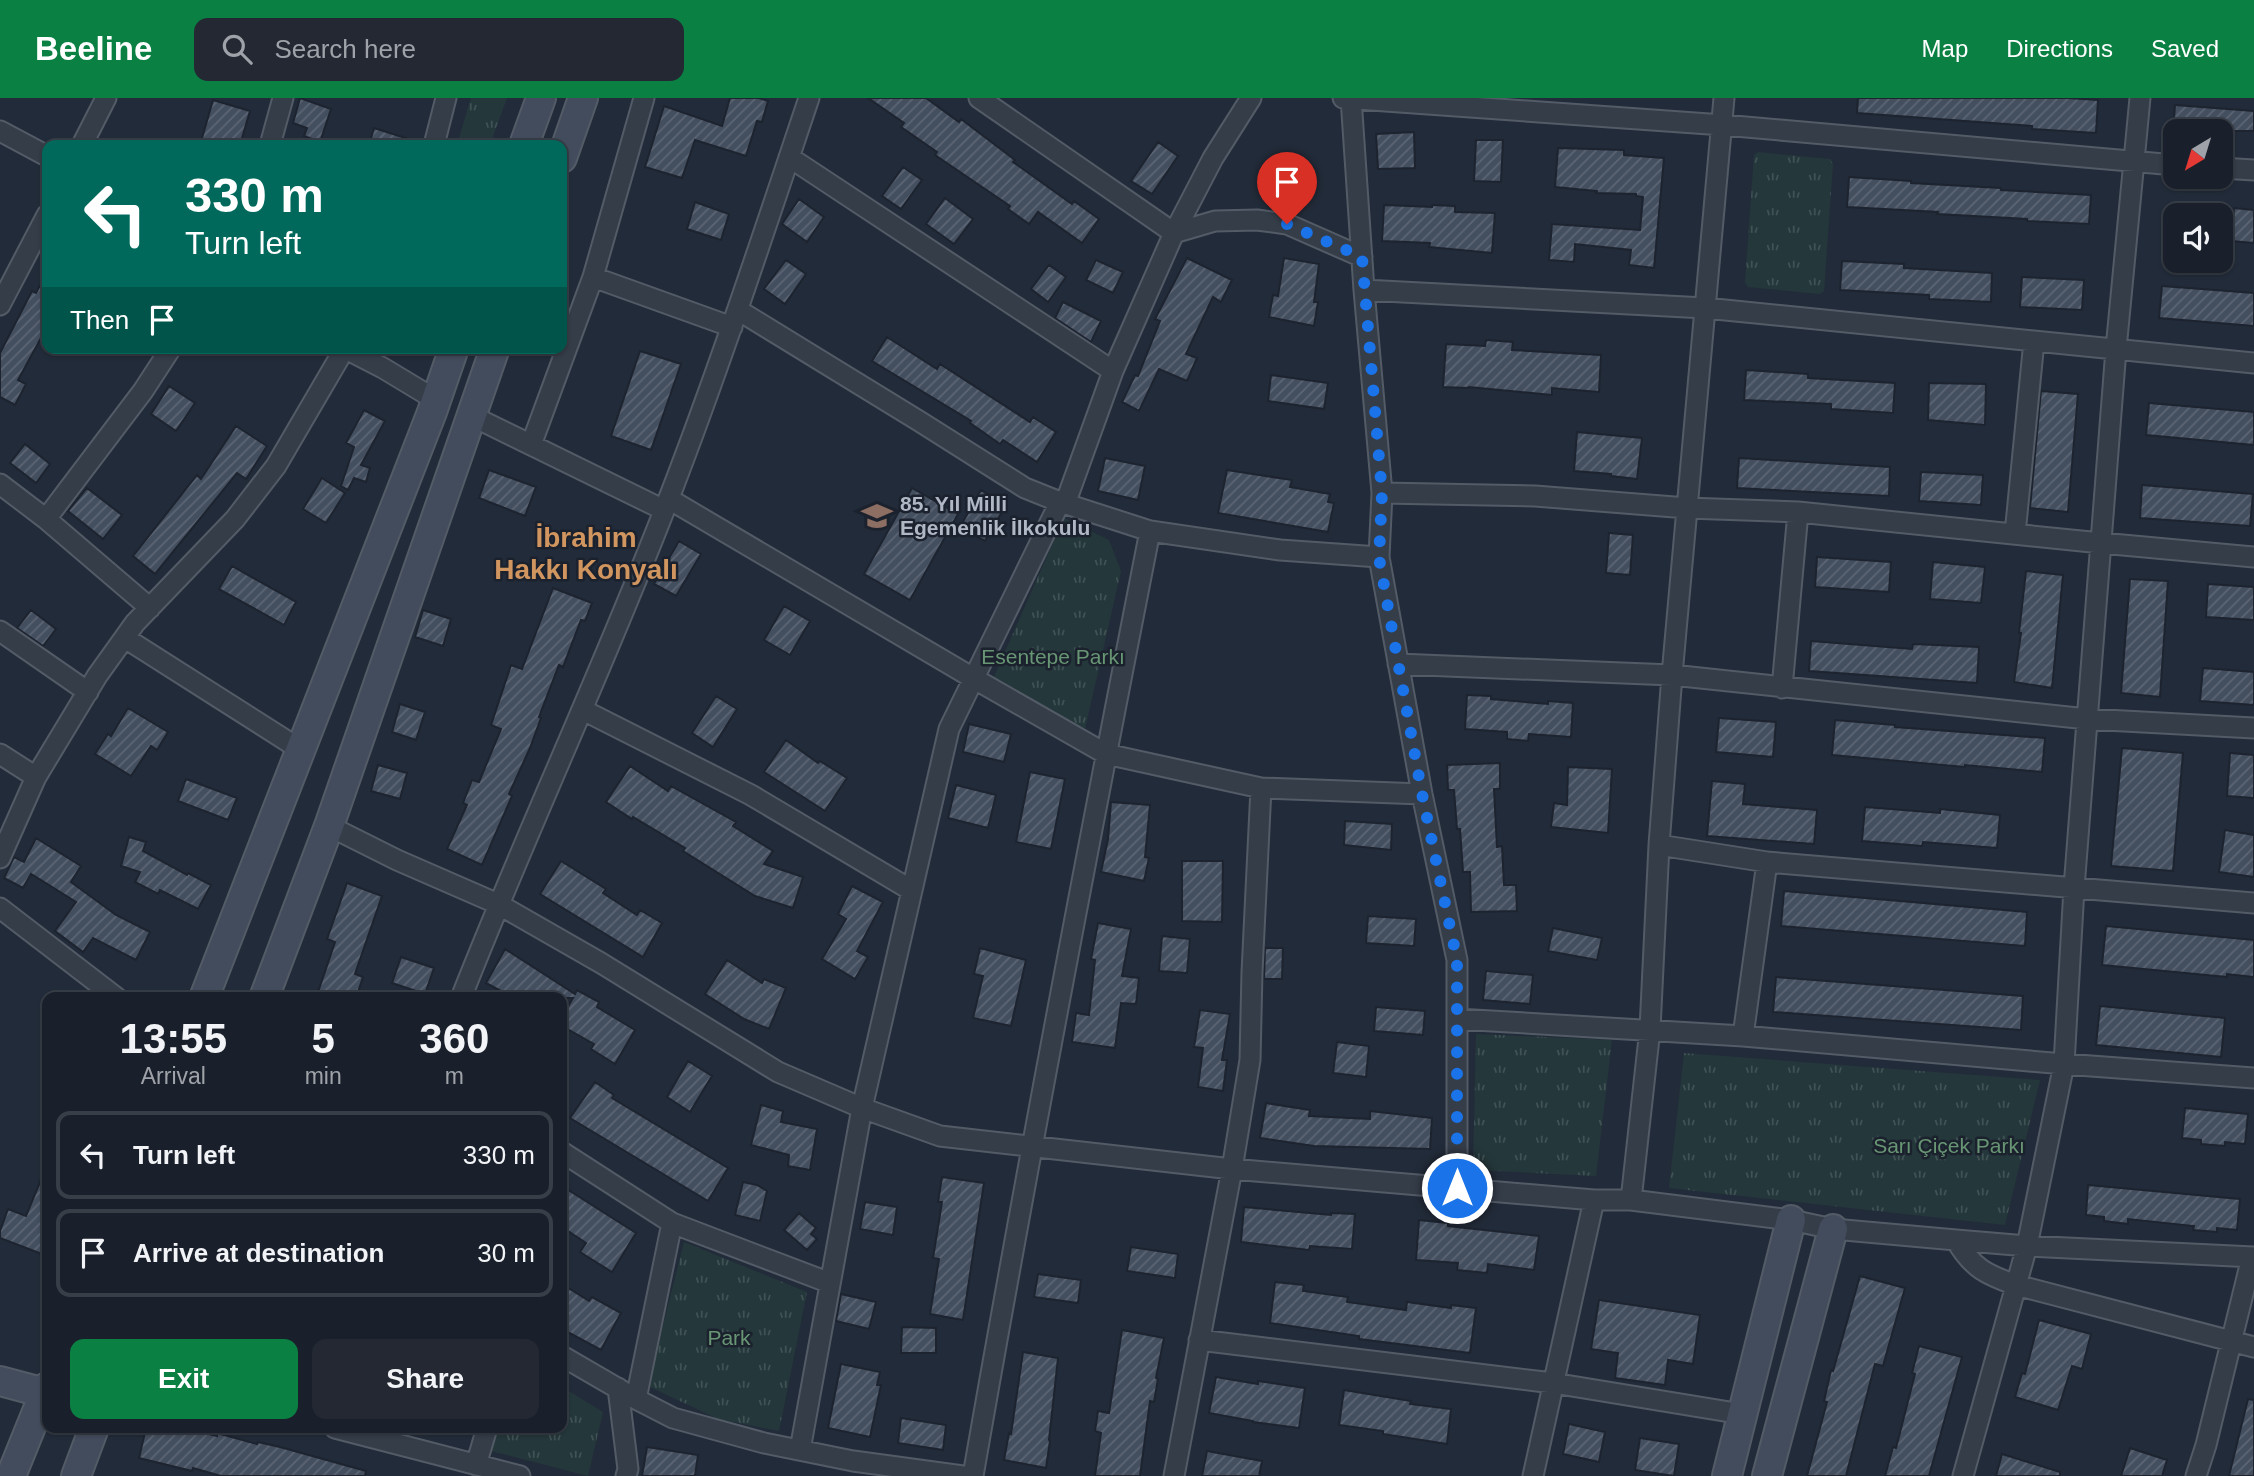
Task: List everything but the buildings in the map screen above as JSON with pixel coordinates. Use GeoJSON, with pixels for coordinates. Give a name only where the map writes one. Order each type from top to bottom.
{"type":"FeatureCollection","features":[{"type":"Feature","properties":{"kind":"street"},"geometry":{"type":"LineString","coordinates":[[85,140],[106,98]]}},
{"type":"Feature","properties":{"kind":"street"},"geometry":{"type":"LineString","coordinates":[[271,140],[283,98]]}},
{"type":"Feature","properties":{"kind":"street"},"geometry":{"type":"LineString","coordinates":[[435,140],[446,98]]}},
{"type":"Feature","properties":{"kind":"street"},"geometry":{"type":"LineString","coordinates":[[526,140],[541,98]]}},
{"type":"Feature","properties":{"kind":"street"},"geometry":{"type":"LineString","coordinates":[[567,144],[583,98]]}},
{"type":"Feature","properties":{"kind":"street"},"geometry":{"type":"LineString","coordinates":[[567,347],[593,277],[644,98]]}},
{"type":"Feature","properties":{"kind":"street"},"geometry":{"type":"LineString","coordinates":[[463,992],[667,504],[735,319],[808,98]]}},
{"type":"Feature","properties":{"kind":"street"},"geometry":{"type":"LineString","coordinates":[[979,98],[1174,233]]}},
{"type":"Feature","properties":{"kind":"street"},"geometry":{"type":"LineString","coordinates":[[800,1450],[862,1108],[949,729],[972,678],[1062,503],[1113,371],[1174,233],[1213,158],[1251,98]]}},
{"type":"Feature","properties":{"kind":"street"},"geometry":{"type":"LineString","coordinates":[[1631,1200],[1650,1030],[1659,845],[1672,675],[1724,98]]}},
{"type":"Feature","properties":{"kind":"street"},"geometry":{"type":"LineString","coordinates":[[1963,1476],[2027,1246],[2064,1065],[2074,888],[2116,349],[2140,98]]}},
{"type":"Feature","properties":{"kind":"street"},"geometry":{"type":"LineString","coordinates":[[1457,1188],[1457,960],[1422,794],[1379,558],[1382,493],[1348,99],[1723,125],[2163,164]]}},
{"type":"Feature","properties":{"kind":"street"},"geometry":{"type":"LineString","coordinates":[[0,131],[42,153]]}},
{"type":"Feature","properties":{"kind":"street"},"geometry":{"type":"LineString","coordinates":[[789,157],[1113,371]]}},
{"type":"Feature","properties":{"kind":"street"},"geometry":{"type":"LineString","coordinates":[[2233,169],[2254,170]]}},
{"type":"Feature","properties":{"kind":"street"},"geometry":{"type":"LineString","coordinates":[[1174,233],[1215,221],[1257,220],[1287,224],[1362,257]]}},
{"type":"Feature","properties":{"kind":"street"},"geometry":{"type":"LineString","coordinates":[[0,305],[42,225]]}},
{"type":"Feature","properties":{"kind":"street"},"geometry":{"type":"LineString","coordinates":[[593,277],[735,319],[919,421],[1025,488],[1062,503],[1150,531],[1280,550],[1379,558]]}},
{"type":"Feature","properties":{"kind":"street"},"geometry":{"type":"LineString","coordinates":[[1364,290],[1705,308],[2254,363]]}},
{"type":"Feature","properties":{"kind":"street"},"geometry":{"type":"LineString","coordinates":[[2015,534],[2035,341]]}},
{"type":"Feature","properties":{"kind":"street"},"geometry":{"type":"LineString","coordinates":[[46,519],[143,391],[167,354]]}},
{"type":"Feature","properties":{"kind":"street"},"geometry":{"type":"LineString","coordinates":[[0,858],[36,777],[88,692],[125,638],[235,519],[276,466],[341,354]]}},
{"type":"Feature","properties":{"kind":"street"},"geometry":{"type":"LineString","coordinates":[[356,354],[436,400]]}},
{"type":"Feature","properties":{"kind":"street"},"geometry":{"type":"LineString","coordinates":[[206,992],[452,354]]}},
{"type":"Feature","properties":{"kind":"street"},"geometry":{"type":"LineString","coordinates":[[266,992],[328,826],[493,354]]}},
{"type":"Feature","properties":{"kind":"street"},"geometry":{"type":"LineString","coordinates":[[531,445],[565,354]]}},
{"type":"Feature","properties":{"kind":"street"},"geometry":{"type":"LineString","coordinates":[[471,416],[667,504],[1106,754],[1261,788],[1422,794]]}},
{"type":"Feature","properties":{"kind":"street"},"geometry":{"type":"LineString","coordinates":[[0,484],[46,519],[150,608]]}},
{"type":"Feature","properties":{"kind":"street"},"geometry":{"type":"LineString","coordinates":[[1382,493],[1535,496],[1687,508],[1798,512],[2254,557]]}},
{"type":"Feature","properties":{"kind":"street"},"geometry":{"type":"LineString","coordinates":[[1782,688],[1798,512]]}},
{"type":"Feature","properties":{"kind":"street"},"geometry":{"type":"LineString","coordinates":[[973,1476],[1031,1146],[1150,531]]}},
{"type":"Feature","properties":{"kind":"street"},"geometry":{"type":"LineString","coordinates":[[0,631],[88,692]]}},
{"type":"Feature","properties":{"kind":"street"},"geometry":{"type":"LineString","coordinates":[[125,638],[301,750]]}},
{"type":"Feature","properties":{"kind":"street"},"geometry":{"type":"LineString","coordinates":[[1398,664],[1672,675],[2087,719],[2254,728]]}},
{"type":"Feature","properties":{"kind":"street"},"geometry":{"type":"LineString","coordinates":[[583,710],[751,795],[911,890]]}},
{"type":"Feature","properties":{"kind":"street"},"geometry":{"type":"LineString","coordinates":[[0,754],[36,777]]}},
{"type":"Feature","properties":{"kind":"street"},"geometry":{"type":"LineString","coordinates":[[1174,1476],[1250,1060],[1261,788]]}},
{"type":"Feature","properties":{"kind":"street"},"geometry":{"type":"LineString","coordinates":[[328,826],[397,860],[498,904],[601,963],[779,1072],[862,1108],[940,1136],[1232,1169],[1594,1200],[1631,1200],[1791,1220],[1833,1229],[2027,1246],[2253,1257],[2196,1476]]}},
{"type":"Feature","properties":{"kind":"street"},"geometry":{"type":"LineString","coordinates":[[1659,845],[1768,862],[2254,903]]}},
{"type":"Feature","properties":{"kind":"street"},"geometry":{"type":"LineString","coordinates":[[1744,1036],[1768,862]]}},
{"type":"Feature","properties":{"kind":"street"},"geometry":{"type":"LineString","coordinates":[[0,908],[109,992]]}},
{"type":"Feature","properties":{"kind":"street"},"geometry":{"type":"LineString","coordinates":[[1457,1019],[1744,1036],[2064,1065],[2254,1078]]}},
{"type":"Feature","properties":{"kind":"street"},"geometry":{"type":"LineString","coordinates":[[567,1155],[672,1223],[830,1283]]}},
{"type":"Feature","properties":{"kind":"street"},"geometry":{"type":"LineString","coordinates":[[1533,1476],[1594,1200]]}},
{"type":"Feature","properties":{"kind":"street"},"geometry":{"type":"LineString","coordinates":[[1727,1476],[1791,1220]]}},
{"type":"Feature","properties":{"kind":"street"},"geometry":{"type":"LineString","coordinates":[[636,1399],[672,1223]]}},
{"type":"Feature","properties":{"kind":"street"},"geometry":{"type":"LineString","coordinates":[[1767,1476],[1833,1229]]}},
{"type":"Feature","properties":{"kind":"street"},"geometry":{"type":"LineString","coordinates":[[1956,1240],[1969,1259],[1989,1276],[2254,1347]]}},
{"type":"Feature","properties":{"kind":"street"},"geometry":{"type":"LineString","coordinates":[[1199,1340],[1553,1384],[1742,1414]]}},
{"type":"Feature","properties":{"kind":"street"},"geometry":{"type":"LineString","coordinates":[[567,1359],[673,1418],[764,1443],[853,1461],[963,1476]]}},
{"type":"Feature","properties":{"kind":"street"},"geometry":{"type":"LineString","coordinates":[[0,1381],[42,1389]]}},
{"type":"Feature","properties":{"kind":"street"},"geometry":{"type":"LineString","coordinates":[[618,1388],[628,1469],[626,1476]]}},
{"type":"Feature","properties":{"kind":"street"},"geometry":{"type":"LineString","coordinates":[[10,1476],[42,1400]]}},
{"type":"Feature","properties":{"kind":"street"},"geometry":{"type":"LineString","coordinates":[[81,1472],[93,1433]]}},
{"type":"Feature","properties":{"kind":"street"},"geometry":{"type":"LineString","coordinates":[[354,1433],[520,1476]]}},
{"type":"Feature","properties":{"kind":"street"},"geometry":{"type":"LineString","coordinates":[[476,1465],[486,1433]]}},
{"type":"Feature","properties":{"kind":"street"},"geometry":{"type":"LineString","coordinates":[[0,1465],[25,1440]]}},
{"type":"Feature","properties":{"kind":"green space"},"geometry":{"type":"Polygon","coordinates":[[[471,98],[507,98],[492,140],[458,140],[471,98]]]}},
{"type":"Feature","properties":{"kind":"green space"},"geometry":{"type":"Polygon","coordinates":[[[1758,152],[1830,159],[1833,164],[1824,291],[1820,294],[1748,287],[1745,282],[1754,155],[1758,152]]]}},
{"type":"Feature","properties":{"kind":"green space","name":"Esentepe Parkı"},"geometry":{"type":"Polygon","coordinates":[[[1064,518],[1109,540],[1121,571],[1085,729],[993,679],[1064,518]]]}},
{"type":"Feature","properties":{"kind":"green space"},"geometry":{"type":"Polygon","coordinates":[[[1476,1034],[1612,1040],[1596,1176],[1473,1170],[1476,1034]]]}},
{"type":"Feature","properties":{"kind":"green space","name":"Sarı Çiçek Parkı"},"geometry":{"type":"Polygon","coordinates":[[[1684,1053],[2040,1080],[2005,1225],[1669,1188],[1684,1053]]]}},
{"type":"Feature","properties":{"kind":"green space","name":"Park"},"geometry":{"type":"Polygon","coordinates":[[[684,1242],[807,1292],[779,1431],[718,1419],[648,1386],[684,1242]]]}},
{"type":"Feature","properties":{"kind":"green space"},"geometry":{"type":"Polygon","coordinates":[[[567,1390],[603,1412],[588,1476],[488,1450],[493,1433],[567,1433],[567,1390]]]}},
{"type":"Feature","properties":{"kind":"place","name":"85. Yıl Milli Egemenlik İlkokulu"},"geometry":{"type":"Point","coordinates":[877,516]}},
{"type":"Feature","properties":{"kind":"district","name":"İbrahim Hakkı Konyalı"},"geometry":{"type":"Point","coordinates":[586,553]}},
{"type":"Feature","properties":{"kind":"route"},"geometry":{"type":"LineString","coordinates":[[1287,224],[1362,257],[1382,493],[1379,558],[1422,794],[1457,960],[1457,1188]]}}]}
